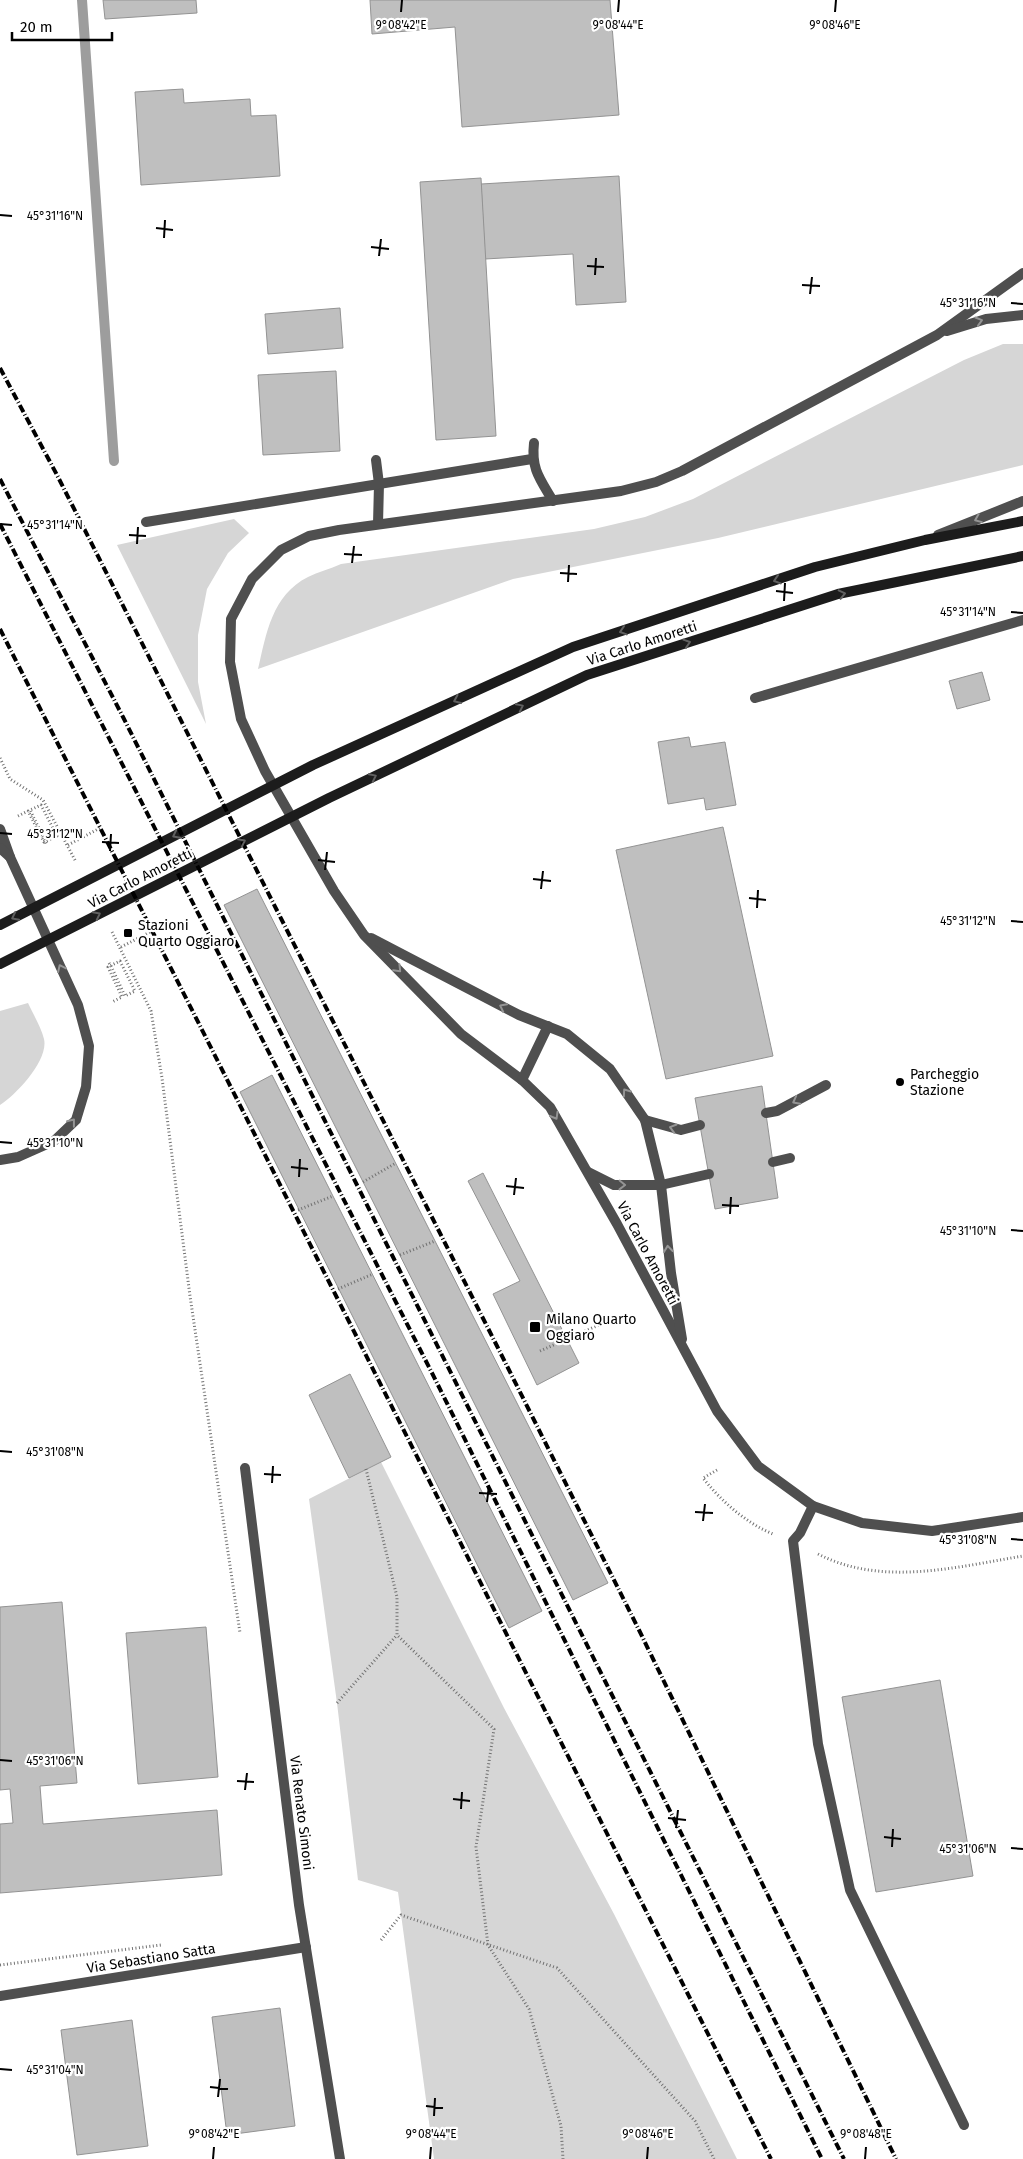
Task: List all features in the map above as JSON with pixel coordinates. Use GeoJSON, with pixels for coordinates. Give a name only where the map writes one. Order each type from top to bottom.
{"type":"FeatureCollection","features":[{"type":"Feature","properties":{"kind":"street","name":"Via Carlo Amoretti"},"geometry":{"type":"LineString","coordinates":[[1023,273],[937,335],[682,471],[656,482],[621,492],[378,524],[309,536],[281,550],[252,579],[231,619],[230,662],[241,718],[270,780],[334,891],[364,935],[461,1034],[522,1080],[550,1107],[587,1171],[717,1411],[758,1466],[813,1506],[862,1523],[932,1531],[1023,1517]]}},
{"type":"Feature","properties":{"kind":"street","name":"Via Carlo Amoretti"},"geometry":{"type":"LineString","coordinates":[[937,335],[986,319],[1023,315]]}},
{"type":"Feature","properties":{"kind":"street"},"geometry":{"type":"LineString","coordinates":[[534,443],[532,459],[540,479],[553,500]]}},
{"type":"Feature","properties":{"kind":"street"},"geometry":{"type":"LineString","coordinates":[[146,522],[532,459]]}},
{"type":"Feature","properties":{"kind":"street"},"geometry":{"type":"LineString","coordinates":[[376,460],[379,484],[378,524]]}},
{"type":"Feature","properties":{"kind":"street","name":"Via Carlo Amoretti"},"geometry":{"type":"LineString","coordinates":[[925,540],[1023,500]]}},
{"type":"Feature","properties":{"kind":"street","name":"Via Carlo Amoretti"},"geometry":{"type":"LineString","coordinates":[[0,925],[313,766],[573,647],[815,567],[925,540],[1023,521]]}},
{"type":"Feature","properties":{"kind":"street","name":"Via Carlo Amoretti"},"geometry":{"type":"LineString","coordinates":[[3,962],[329,798],[587,675],[838,594],[1023,556]]}},
{"type":"Feature","properties":{"kind":"street"},"geometry":{"type":"LineString","coordinates":[[755,698],[1023,620]]}},
{"type":"Feature","properties":{"kind":"street"},"geometry":{"type":"LineString","coordinates":[[0,829],[10,857],[78,1005],[89,1046],[86,1087],[76,1120],[54,1141],[18,1157],[0,1160]]}},
{"type":"Feature","properties":{"kind":"street"},"geometry":{"type":"LineString","coordinates":[[0,848],[10,857]]}},
{"type":"Feature","properties":{"kind":"street","name":"Via Carlo Amoretti"},"geometry":{"type":"LineString","coordinates":[[364,935],[519,1015],[567,1034],[610,1069],[645,1120],[661,1185],[671,1273],[684,1349]]}},
{"type":"Feature","properties":{"kind":"street"},"geometry":{"type":"LineString","coordinates":[[522,1080],[548,1026]]}},
{"type":"Feature","properties":{"kind":"street"},"geometry":{"type":"LineString","coordinates":[[766,1113],[777,1112],[826,1085]]}},
{"type":"Feature","properties":{"kind":"street"},"geometry":{"type":"LineString","coordinates":[[645,1120],[681,1130],[700,1125]]}},
{"type":"Feature","properties":{"kind":"street"},"geometry":{"type":"LineString","coordinates":[[773,1162],[790,1158]]}},
{"type":"Feature","properties":{"kind":"street","name":"Via Carlo Amoretti"},"geometry":{"type":"LineString","coordinates":[[587,1171],[614,1185],[661,1185]]}},
{"type":"Feature","properties":{"kind":"street"},"geometry":{"type":"LineString","coordinates":[[661,1185],[709,1174]]}},
{"type":"Feature","properties":{"kind":"street","name":"Via Renato Simoni"},"geometry":{"type":"LineString","coordinates":[[245,1468],[306,1946],[340,2159]]}},
{"type":"Feature","properties":{"kind":"street"},"geometry":{"type":"LineString","coordinates":[[813,1506],[800,1533],[793,1541],[818,1744],[850,1890],[964,2125]]}},
{"type":"Feature","properties":{"kind":"street","name":"Via Sebastiano Satta"},"geometry":{"type":"LineString","coordinates":[[0,1996],[306,1946]]}},
{"type":"Feature","properties":{"kind":"path"},"geometry":{"type":"LineString","coordinates":[[0,758],[10,779],[43,800]]}},
{"type":"Feature","properties":{"kind":"path"},"geometry":{"type":"LineString","coordinates":[[18,816],[28,811],[44,842],[50,839],[57,836],[41,804],[30,810],[45,839],[47,845]]}},
{"type":"Feature","properties":{"kind":"path"},"geometry":{"type":"LineString","coordinates":[[68,845],[102,827]]}},
{"type":"Feature","properties":{"kind":"path"},"geometry":{"type":"LineString","coordinates":[[121,947],[154,930]]}},
{"type":"Feature","properties":{"kind":"path"},"geometry":{"type":"LineString","coordinates":[[108,963],[110,966],[114,974],[125,996],[135,991],[120,960],[114,964],[108,967],[122,997],[112,1002]]}},
{"type":"Feature","properties":{"kind":"path"},"geometry":{"type":"LineString","coordinates":[[138,982],[151,1010],[162,1078],[190,1296],[241,1640]]}},
{"type":"Feature","properties":{"kind":"path"},"geometry":{"type":"LineString","coordinates":[[363,1182],[396,1163]]}},
{"type":"Feature","properties":{"kind":"path"},"geometry":{"type":"LineString","coordinates":[[298,1210],[333,1196]]}},
{"type":"Feature","properties":{"kind":"path"},"geometry":{"type":"LineString","coordinates":[[400,1255],[435,1241]]}},
{"type":"Feature","properties":{"kind":"path"},"geometry":{"type":"LineString","coordinates":[[338,1289],[373,1274]]}},
{"type":"Feature","properties":{"kind":"path"},"geometry":{"type":"LineString","coordinates":[[540,1351],[617,1317]]}},
{"type":"Feature","properties":{"kind":"path"},"geometry":{"type":"LineString","coordinates":[[338,1703],[397,1635],[397,1597],[366,1469]]}},
{"type":"Feature","properties":{"kind":"path"},"geometry":{"type":"LineString","coordinates":[[397,1635],[494,1729],[476,1847],[488,1945],[529,2009],[560,2126],[562,2159]]}},
{"type":"Feature","properties":{"kind":"path"},"geometry":{"type":"LineString","coordinates":[[380,1940],[401,1915],[557,1968],[696,2121],[714,2159]]}},
{"type":"Feature","properties":{"kind":"path"},"geometry":{"type":"LineString","coordinates":[[0,1965],[164,1945]]}},
{"type":"Feature","properties":{"kind":"shaded area"},"geometry":{"type":"Polygon","coordinates":[[[1003,344],[1023,344],[1023,465],[718,538],[513,579],[258,669],[268,629],[278,605],[296,585],[312,575],[341,564],[594,529],[645,517],[693,499],[964,360],[1003,344]]]}},
{"type":"Feature","properties":{"kind":"shaded area"},"geometry":{"type":"Polygon","coordinates":[[[234,519],[249,533],[228,553],[207,589],[198,635],[198,682],[206,724],[117,545],[234,519]]]}},
{"type":"Feature","properties":{"kind":"shaded area"},"geometry":{"type":"Polygon","coordinates":[[[28,1003],[43,1034],[44,1047],[41,1057],[30,1076],[0,1105],[0,1011],[28,1003]]]}},
{"type":"Feature","properties":{"kind":"shaded area"},"geometry":{"type":"Polygon","coordinates":[[[381,1462],[504,1708],[614,1914],[737,2159],[434,2159],[398,1892],[358,1880],[337,1703],[309,1499],[381,1462]]]}},
{"type":"Feature","properties":{"kind":"building"},"geometry":{"type":"Polygon","coordinates":[[[103,0],[196,0],[197,13],[105,19],[103,0]]]}},
{"type":"Feature","properties":{"kind":"building"},"geometry":{"type":"Polygon","coordinates":[[[370,0],[610,0],[619,115],[462,127],[455,27],[372,34],[370,0]]]}},
{"type":"Feature","properties":{"kind":"building"},"geometry":{"type":"Polygon","coordinates":[[[183,89],[184,103],[250,99],[251,116],[276,115],[280,176],[141,185],[135,92],[183,89]]]}},
{"type":"Feature","properties":{"kind":"building"},"geometry":{"type":"Polygon","coordinates":[[[619,176],[626,302],[576,305],[573,254],[485,259],[481,184],[619,176]]]}},
{"type":"Feature","properties":{"kind":"building"},"geometry":{"type":"Polygon","coordinates":[[[481,178],[496,436],[436,440],[420,182],[481,178]]]}},
{"type":"Feature","properties":{"kind":"building"},"geometry":{"type":"Polygon","coordinates":[[[340,308],[343,348],[268,354],[265,314],[340,308]]]}},
{"type":"Feature","properties":{"kind":"building"},"geometry":{"type":"Polygon","coordinates":[[[336,371],[340,451],[263,455],[258,375],[336,371]]]}},
{"type":"Feature","properties":{"kind":"building"},"geometry":{"type":"Polygon","coordinates":[[[982,672],[990,700],[957,709],[949,681],[982,672]]]}},
{"type":"Feature","properties":{"kind":"building"},"geometry":{"type":"Polygon","coordinates":[[[689,737],[691,747],[725,742],[736,805],[706,810],[704,798],[668,804],[658,742],[689,737]]]}},
{"type":"Feature","properties":{"kind":"building"},"geometry":{"type":"Polygon","coordinates":[[[723,827],[773,1056],[666,1079],[616,850],[723,827]]]}},
{"type":"Feature","properties":{"kind":"building"},"geometry":{"type":"Polygon","coordinates":[[[257,889],[608,1583],[573,1600],[224,905],[257,889]]]}},
{"type":"Feature","properties":{"kind":"building"},"geometry":{"type":"Polygon","coordinates":[[[272,1075],[542,1611],[509,1628],[240,1092],[272,1075]]]}},
{"type":"Feature","properties":{"kind":"building"},"geometry":{"type":"Polygon","coordinates":[[[762,1086],[778,1198],[715,1209],[695,1098],[762,1086]]]}},
{"type":"Feature","properties":{"kind":"building"},"geometry":{"type":"Polygon","coordinates":[[[483,1173],[579,1363],[537,1385],[493,1294],[520,1281],[468,1181],[483,1173]]]}},
{"type":"Feature","properties":{"kind":"building"},"geometry":{"type":"Polygon","coordinates":[[[350,1374],[391,1457],[349,1478],[309,1395],[350,1374]]]}},
{"type":"Feature","properties":{"kind":"building"},"geometry":{"type":"Polygon","coordinates":[[[62,1602],[77,1783],[40,1786],[43,1824],[217,1810],[222,1875],[0,1893],[0,1824],[13,1823],[10,1789],[0,1790],[0,1607],[62,1602]]]}},
{"type":"Feature","properties":{"kind":"building"},"geometry":{"type":"Polygon","coordinates":[[[206,1627],[218,1777],[138,1784],[126,1633],[206,1627]]]}},
{"type":"Feature","properties":{"kind":"building"},"geometry":{"type":"Polygon","coordinates":[[[940,1680],[973,1876],[876,1892],[842,1697],[940,1680]]]}},
{"type":"Feature","properties":{"kind":"building"},"geometry":{"type":"Polygon","coordinates":[[[280,2008],[295,2126],[227,2135],[212,2017],[280,2008]]]}},
{"type":"Feature","properties":{"kind":"building"},"geometry":{"type":"Polygon","coordinates":[[[132,2020],[148,2146],[77,2155],[61,2030],[132,2020]]]}},
{"type":"Feature","properties":{"kind":"waterway"},"geometry":{"type":"LineString","coordinates":[[82,0],[114,461]]}},
{"type":"Feature","properties":{"kind":"railway"},"geometry":{"type":"LineString","coordinates":[[0,368],[57,475],[497,1346],[639,1630],[896,2159]]}},
{"type":"Feature","properties":{"kind":"railway"},"geometry":{"type":"LineString","coordinates":[[0,479],[123,717],[844,2159]]}},
{"type":"Feature","properties":{"kind":"railway"},"geometry":{"type":"LineString","coordinates":[[0,524],[432,1373],[822,2159]]}},
{"type":"Feature","properties":{"kind":"railway"},"geometry":{"type":"LineString","coordinates":[[0,629],[771,2159]]}},
{"type":"Feature","properties":{"kind":"place","name":"Stazioni Quarto Oggiaro"},"geometry":{"type":"Point","coordinates":[128,933]}},
{"type":"Feature","properties":{"kind":"place","name":"Parcheggio Stazione"},"geometry":{"type":"Point","coordinates":[900,1082]}},
{"type":"Feature","properties":{"kind":"place","name":"Milano Quarto Oggiaro"},"geometry":{"type":"Point","coordinates":[535,1327]}}]}
